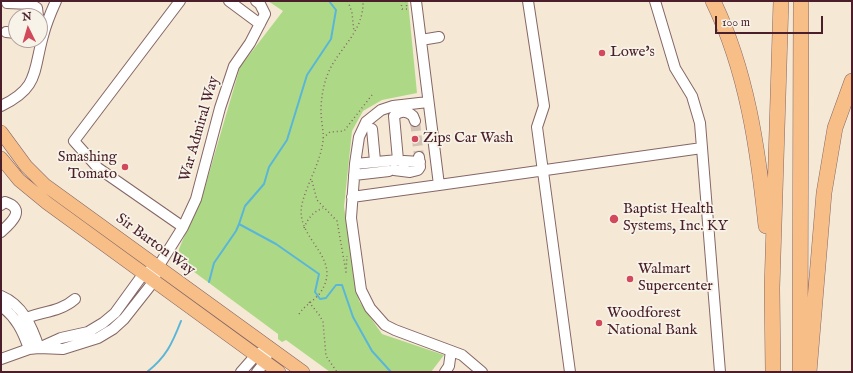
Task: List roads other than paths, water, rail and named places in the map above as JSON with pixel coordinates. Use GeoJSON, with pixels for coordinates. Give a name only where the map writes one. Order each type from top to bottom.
{"type":"FeatureCollection","features":[{"type":"Feature","properties":{"kind":"highway"},"geometry":{"type":"LineString","coordinates":[[713,1],[731,47],[754,130],[772,288]]}},
{"type":"Feature","properties":{"kind":"highway"},"geometry":{"type":"LineString","coordinates":[[773,372],[772,288],[781,1]]}},
{"type":"Feature","properties":{"kind":"highway"},"geometry":{"type":"LineString","coordinates":[[800,372],[801,1]]}},
{"type":"Feature","properties":{"kind":"highway"},"geometry":{"type":"LineString","coordinates":[[809,372],[824,193],[836,128],[852,81]]}},
{"type":"Feature","properties":{"kind":"main road","name":"Sir Barton Way"},"geometry":{"type":"LineString","coordinates":[[1,132],[26,166],[45,185],[303,372]]}},
{"type":"Feature","properties":{"kind":"main road","name":"Sir Barton Way"},"geometry":{"type":"LineString","coordinates":[[1,158],[19,180],[33,192],[149,277],[259,363],[279,372]]}},
{"type":"Feature","properties":{"kind":"street"},"geometry":{"type":"LineString","coordinates":[[1,106],[26,90],[33,79],[43,35],[56,1]]}},
{"type":"Feature","properties":{"kind":"street"},"geometry":{"type":"LineString","coordinates":[[180,1],[74,141],[98,168],[183,228]]}},
{"type":"Feature","properties":{"kind":"street"},"geometry":{"type":"LineString","coordinates":[[229,1],[260,24]]}},
{"type":"Feature","properties":{"kind":"street"},"geometry":{"type":"LineString","coordinates":[[416,1],[439,185]]}},
{"type":"Feature","properties":{"kind":"street"},"geometry":{"type":"LineString","coordinates":[[528,1],[544,106],[537,128],[570,372]]}},
{"type":"Feature","properties":{"kind":"street"},"geometry":{"type":"LineString","coordinates":[[655,1],[675,68],[692,96],[700,123],[720,372]]}},
{"type":"Feature","properties":{"kind":"street","name":"War Admiral Way"},"geometry":{"type":"LineString","coordinates":[[158,267],[183,228],[196,199],[220,108],[234,66],[250,43],[265,14],[258,2]]}},
{"type":"Feature","properties":{"kind":"street"},"geometry":{"type":"LineString","coordinates":[[7,3],[31,4],[37,8]]}},
{"type":"Feature","properties":{"kind":"street"},"geometry":{"type":"LineString","coordinates":[[421,40],[439,37]]}},
{"type":"Feature","properties":{"kind":"street"},"geometry":{"type":"LineString","coordinates":[[428,102],[381,110],[366,122],[359,136],[355,164],[351,218],[361,290],[370,308],[385,325],[462,355],[482,372]]}},
{"type":"Feature","properties":{"kind":"street"},"geometry":{"type":"LineString","coordinates":[[398,166],[394,116],[402,112],[406,112],[413,116],[415,121]]}},
{"type":"Feature","properties":{"kind":"street"},"geometry":{"type":"LineString","coordinates":[[372,129],[375,161]]}},
{"type":"Feature","properties":{"kind":"street"},"geometry":{"type":"LineString","coordinates":[[352,197],[702,148]]}},
{"type":"Feature","properties":{"kind":"street"},"geometry":{"type":"LineString","coordinates":[[355,164],[375,161],[418,170],[420,159]]}},
{"type":"Feature","properties":{"kind":"street"},"geometry":{"type":"LineString","coordinates":[[354,175],[398,166]]}},
{"type":"Feature","properties":{"kind":"street"},"geometry":{"type":"LineString","coordinates":[[1,205],[5,202],[9,203],[14,207],[16,214],[14,221],[1,232]]}},
{"type":"Feature","properties":{"kind":"street"},"geometry":{"type":"LineString","coordinates":[[1,359],[34,348],[63,349],[98,338],[113,329],[124,319],[149,277],[158,267]]}},
{"type":"Feature","properties":{"kind":"street"},"geometry":{"type":"LineString","coordinates":[[1,296],[7,306],[22,320],[34,348]]}},
{"type":"Feature","properties":{"kind":"street"},"geometry":{"type":"LineString","coordinates":[[22,320],[67,307],[75,299]]}},
{"type":"Feature","properties":{"kind":"street"},"geometry":{"type":"LineString","coordinates":[[241,372],[259,363],[270,348]]}},
{"type":"Feature","properties":{"kind":"street"},"geometry":{"type":"LineString","coordinates":[[449,371],[451,351]]}},
{"type":"Feature","properties":{"kind":"waterway"},"geometry":{"type":"LineString","coordinates":[[329,1],[336,10],[331,39],[307,75],[287,140],[269,167],[264,184],[245,206],[239,224],[276,244],[319,274],[315,292],[320,299],[326,298],[336,285],[342,285],[353,317],[372,351],[391,372]]}},
{"type":"Feature","properties":{"kind":"waterway"},"geometry":{"type":"LineString","coordinates":[[209,282],[214,263],[236,231],[239,224]]}},
{"type":"Feature","properties":{"kind":"waterway"},"geometry":{"type":"LineString","coordinates":[[147,372],[168,350],[181,321]]}},
{"type":"Feature","properties":{"kind":"tunnel"},"geometry":{"type":"LineString","coordinates":[[415,121],[419,157]]}},
{"type":"Feature","properties":{"kind":"place","name":"Lowe's"},"geometry":{"type":"Point","coordinates":[602,53]}},
{"type":"Feature","properties":{"kind":"place","name":"Zips Car Wash"},"geometry":{"type":"Point","coordinates":[415,139]}},
{"type":"Feature","properties":{"kind":"place","name":"Smashing Tomato"},"geometry":{"type":"Point","coordinates":[125,167]}},
{"type":"Feature","properties":{"kind":"place","name":"Baptist Health Systems, Inc. KY"},"geometry":{"type":"Point","coordinates":[614,219]}},
{"type":"Feature","properties":{"kind":"place","name":"Walmart Supercenter"},"geometry":{"type":"Point","coordinates":[630,279]}},
{"type":"Feature","properties":{"kind":"place","name":"Woodforest National Bank"},"geometry":{"type":"Point","coordinates":[599,323]}}]}
